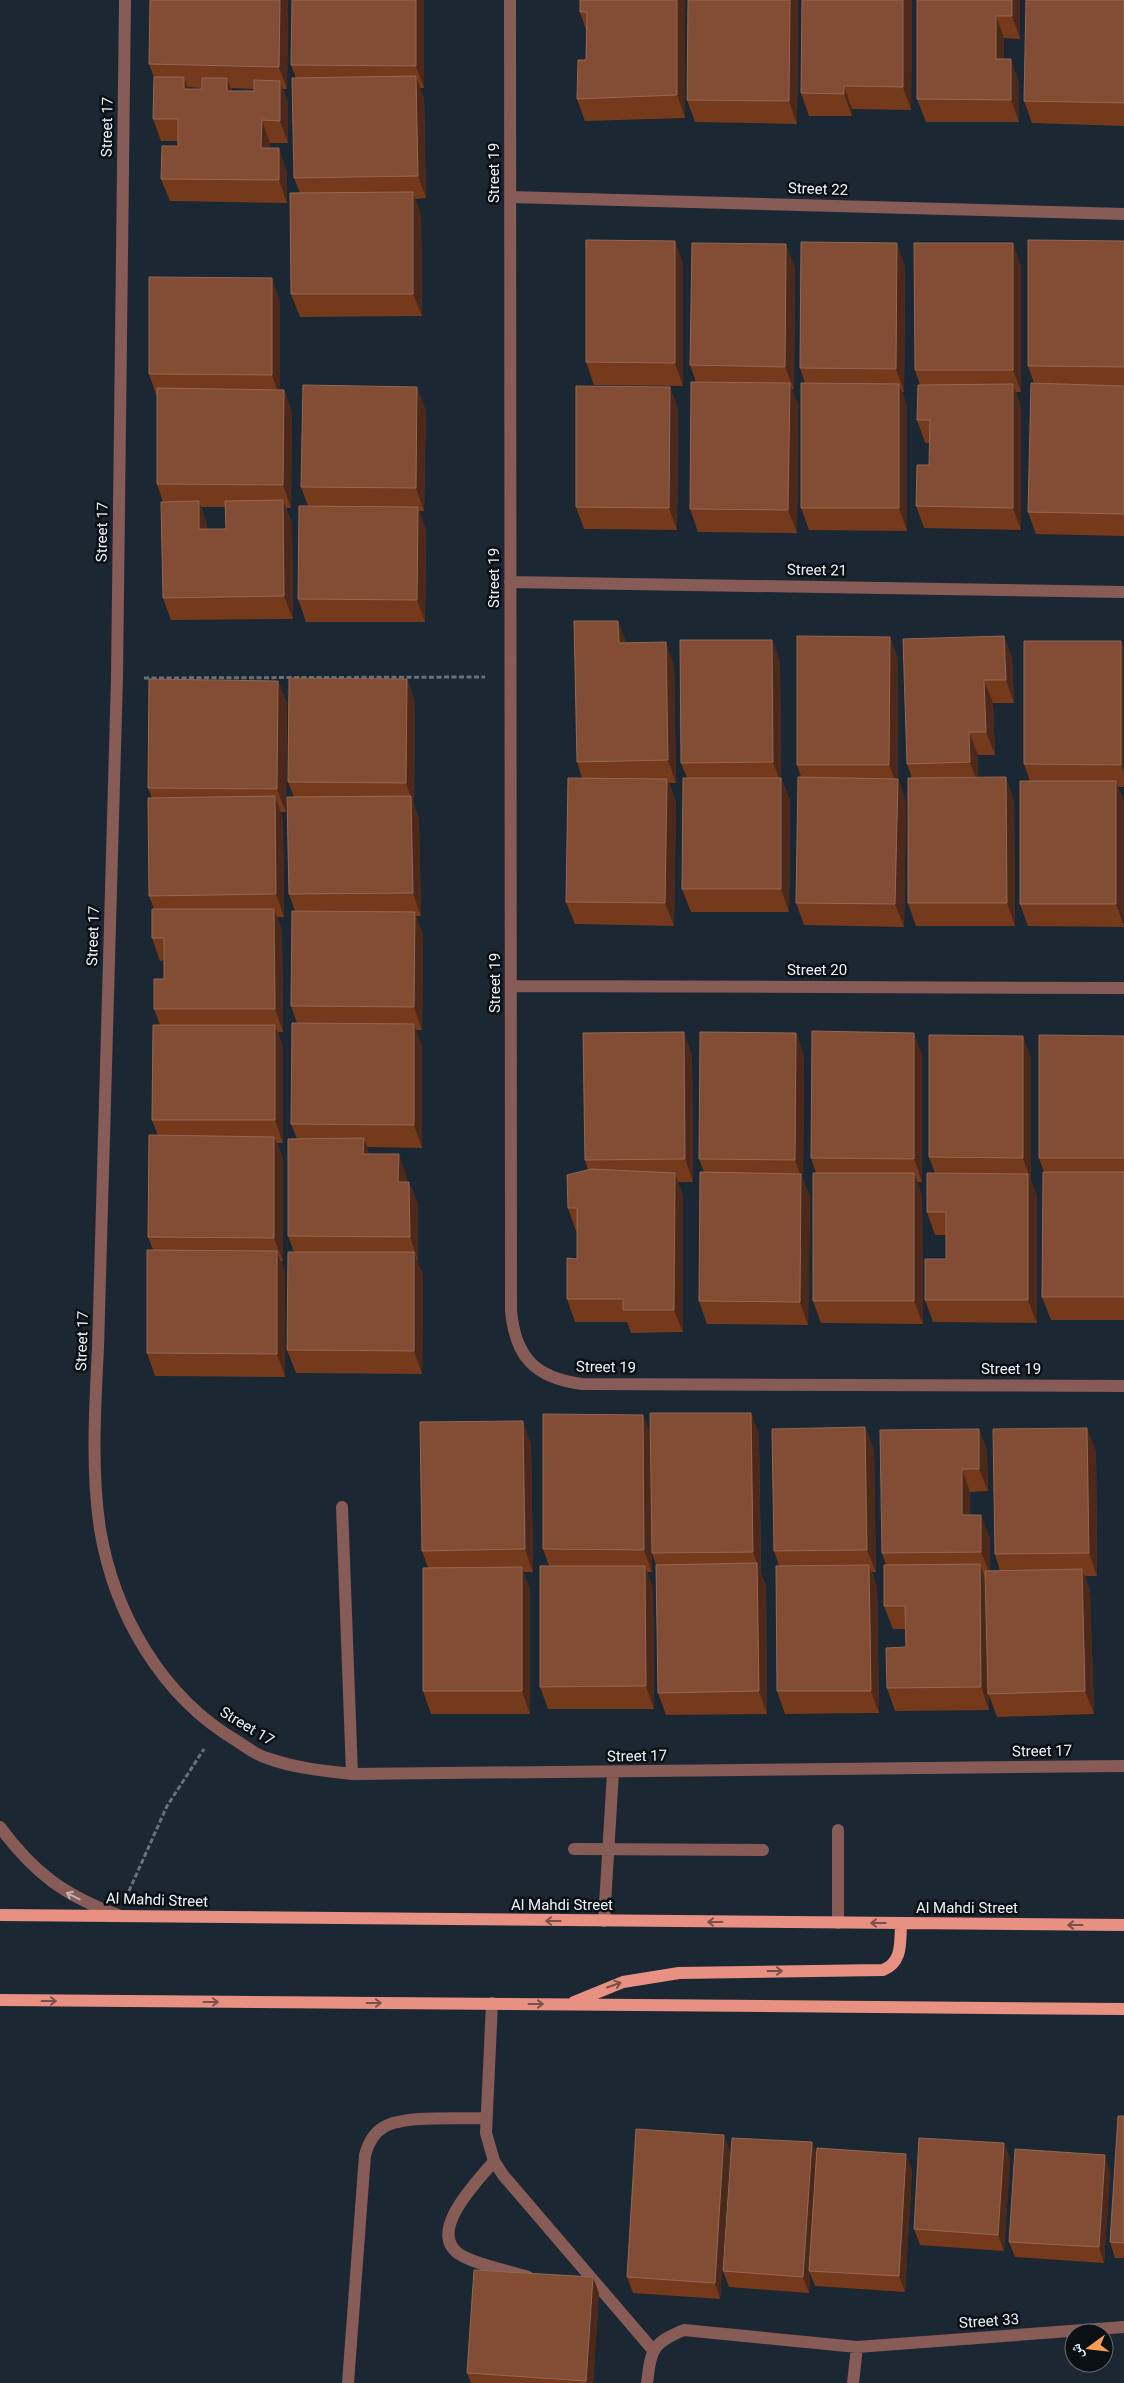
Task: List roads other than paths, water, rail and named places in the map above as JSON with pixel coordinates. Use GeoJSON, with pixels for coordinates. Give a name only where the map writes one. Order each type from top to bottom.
{"type":"FeatureCollection","features":[{"type":"Feature","properties":{"kind":"main road","name":"Al Mahdi Street"},"geometry":{"type":"LineString","coordinates":[[0,1915],[604,1922],[1124,1925]]}},
{"type":"Feature","properties":{"kind":"main road"},"geometry":{"type":"LineString","coordinates":[[569,2004],[623,1982],[679,1973],[883,1970],[895,1962],[899,1956],[901,1924]]}},
{"type":"Feature","properties":{"kind":"main road"},"geometry":{"type":"LineString","coordinates":[[0,2000],[1124,2009]]}},
{"type":"Feature","properties":{"kind":"street","name":"Street 17"},"geometry":{"type":"LineString","coordinates":[[126,0],[116,678],[94,1436],[100,1528],[115,1590],[144,1647],[176,1693],[216,1729],[266,1758],[316,1770],[352,1774],[1124,1766]]}},
{"type":"Feature","properties":{"kind":"street","name":"Street 19"},"geometry":{"type":"LineString","coordinates":[[510,0],[511,1310],[513,1333],[523,1354],[539,1370],[559,1381],[582,1384],[1124,1386]]}},
{"type":"Feature","properties":{"kind":"street","name":"Street 22"},"geometry":{"type":"LineString","coordinates":[[510,197],[1124,214]]}},
{"type":"Feature","properties":{"kind":"street","name":"Street 21"},"geometry":{"type":"LineString","coordinates":[[510,582],[1124,592]]}},
{"type":"Feature","properties":{"kind":"street","name":"Street 20"},"geometry":{"type":"LineString","coordinates":[[511,986],[1124,988]]}},
{"type":"Feature","properties":{"kind":"street"},"geometry":{"type":"LineString","coordinates":[[342,1507],[352,1774]]}},
{"type":"Feature","properties":{"kind":"street"},"geometry":{"type":"LineString","coordinates":[[604,1922],[613,1772]]}},
{"type":"Feature","properties":{"kind":"street"},"geometry":{"type":"LineString","coordinates":[[0,1827],[18,1851],[41,1874],[64,1892],[118,1915]]}},
{"type":"Feature","properties":{"kind":"street"},"geometry":{"type":"LineString","coordinates":[[838,1830],[838,1923]]}},
{"type":"Feature","properties":{"kind":"street"},"geometry":{"type":"LineString","coordinates":[[574,1849],[763,1850]]}},
{"type":"Feature","properties":{"kind":"street"},"geometry":{"type":"LineString","coordinates":[[492,2004],[486,2133],[494,2161],[503,2175],[653,2350],[648,2383]]}},
{"type":"Feature","properties":{"kind":"street"},"geometry":{"type":"LineString","coordinates":[[348,2383],[365,2155],[368,2144],[374,2134],[393,2122],[486,2118]]}},
{"type":"Feature","properties":{"kind":"street"},"geometry":{"type":"LineString","coordinates":[[494,2161],[456,2210],[448,2224],[449,2240],[458,2253],[528,2277]]}},
{"type":"Feature","properties":{"kind":"street","name":"Street 33"},"geometry":{"type":"LineString","coordinates":[[653,2350],[664,2338],[684,2330],[857,2347],[1124,2327]]}},
{"type":"Feature","properties":{"kind":"street"},"geometry":{"type":"LineString","coordinates":[[853,2383],[857,2347]]}}]}
